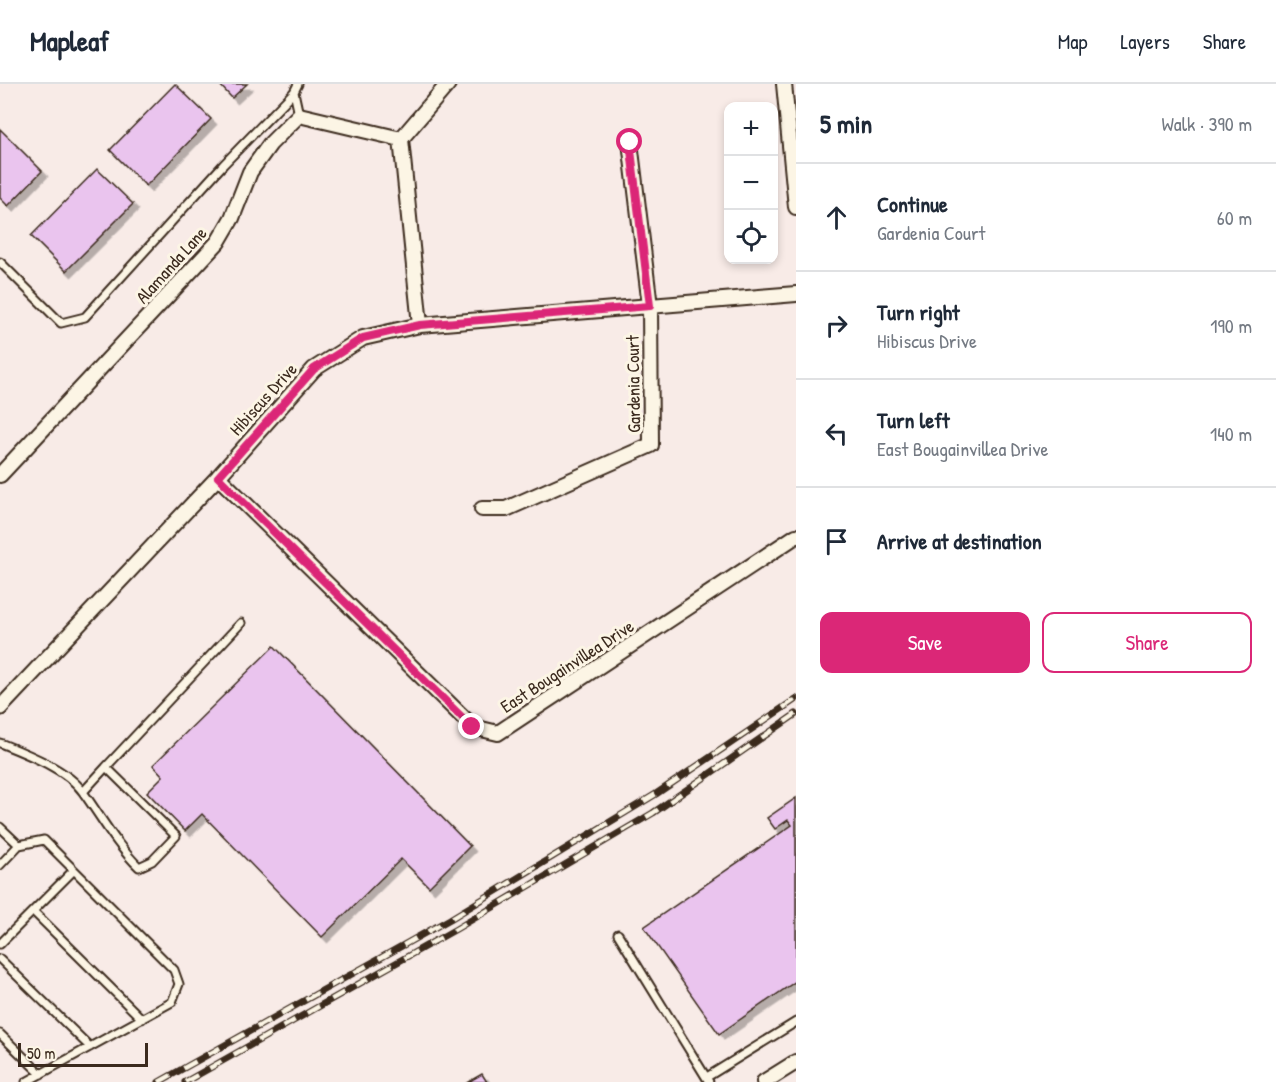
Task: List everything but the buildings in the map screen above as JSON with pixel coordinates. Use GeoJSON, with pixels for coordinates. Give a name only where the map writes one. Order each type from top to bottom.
{"type":"FeatureCollection","features":[{"type":"Feature","properties":{"kind":"street"},"geometry":{"type":"LineString","coordinates":[[420,325],[401,139],[448,84]]}},
{"type":"Feature","properties":{"kind":"street"},"geometry":{"type":"LineString","coordinates":[[784,84],[796,207]]}},
{"type":"Feature","properties":{"kind":"street"},"geometry":{"type":"LineString","coordinates":[[299,115],[401,139]]}},
{"type":"Feature","properties":{"kind":"street","name":"Alamanda Lane"},"geometry":{"type":"LineString","coordinates":[[0,475],[218,242],[232,218],[250,172],[270,144],[299,115]]}},
{"type":"Feature","properties":{"kind":"street","name":"Gardenia Court"},"geometry":{"type":"LineString","coordinates":[[483,509],[506,509],[651,445],[650,306],[630,142]]}},
{"type":"Feature","properties":{"kind":"street","name":"Hibiscus Drive"},"geometry":{"type":"LineString","coordinates":[[0,708],[218,477],[314,369],[363,338],[420,325],[796,294]]}},
{"type":"Feature","properties":{"kind":"street","name":"East Bougainvillea Drive"},"geometry":{"type":"LineString","coordinates":[[218,477],[472,727],[498,733],[796,536]]}},
{"type":"Feature","properties":{"kind":"street"},"geometry":{"type":"LineString","coordinates":[[764,1082],[796,1062]]}},
{"type":"Feature","properties":{"kind":"lane"},"geometry":{"type":"LineString","coordinates":[[0,262],[61,323],[85,317],[223,165],[294,92],[298,84]]}},
{"type":"Feature","properties":{"kind":"lane"},"geometry":{"type":"LineString","coordinates":[[294,92],[299,115]]}},
{"type":"Feature","properties":{"kind":"lane"},"geometry":{"type":"LineString","coordinates":[[83,792],[241,623]]}},
{"type":"Feature","properties":{"kind":"lane"},"geometry":{"type":"LineString","coordinates":[[0,743],[52,767],[79,786],[128,857],[139,867],[152,861],[176,836],[106,767]]}},
{"type":"Feature","properties":{"kind":"lane"},"geometry":{"type":"LineString","coordinates":[[0,827],[19,845]]}},
{"type":"Feature","properties":{"kind":"lane"},"geometry":{"type":"LineString","coordinates":[[0,865],[19,845],[44,840],[174,970],[179,984],[172,1002],[26,1082]]}},
{"type":"Feature","properties":{"kind":"lane"},"geometry":{"type":"LineString","coordinates":[[0,944],[74,870]]}},
{"type":"Feature","properties":{"kind":"lane"},"geometry":{"type":"LineString","coordinates":[[33,911],[142,1019]]}},
{"type":"Feature","properties":{"kind":"lane"},"geometry":{"type":"LineString","coordinates":[[618,934],[708,1080],[796,1023]]}},
{"type":"Feature","properties":{"kind":"lane"},"geometry":{"type":"LineString","coordinates":[[0,959],[90,1047]]}},
{"type":"Feature","properties":{"kind":"lane"},"geometry":{"type":"LineString","coordinates":[[0,1034],[41,1074]]}},
{"type":"Feature","properties":{"kind":"railway"},"geometry":{"type":"LineString","coordinates":[[159,1082],[450,919],[656,794],[796,699]]}},
{"type":"Feature","properties":{"kind":"railway"},"geometry":{"type":"LineString","coordinates":[[185,1082],[456,929],[653,813],[796,714]]}},
{"type":"Feature","properties":{"kind":"route"},"geometry":{"type":"LineString","coordinates":[[472,727],[218,477],[314,369],[363,338],[420,325],[650,306],[630,142]]}}]}
